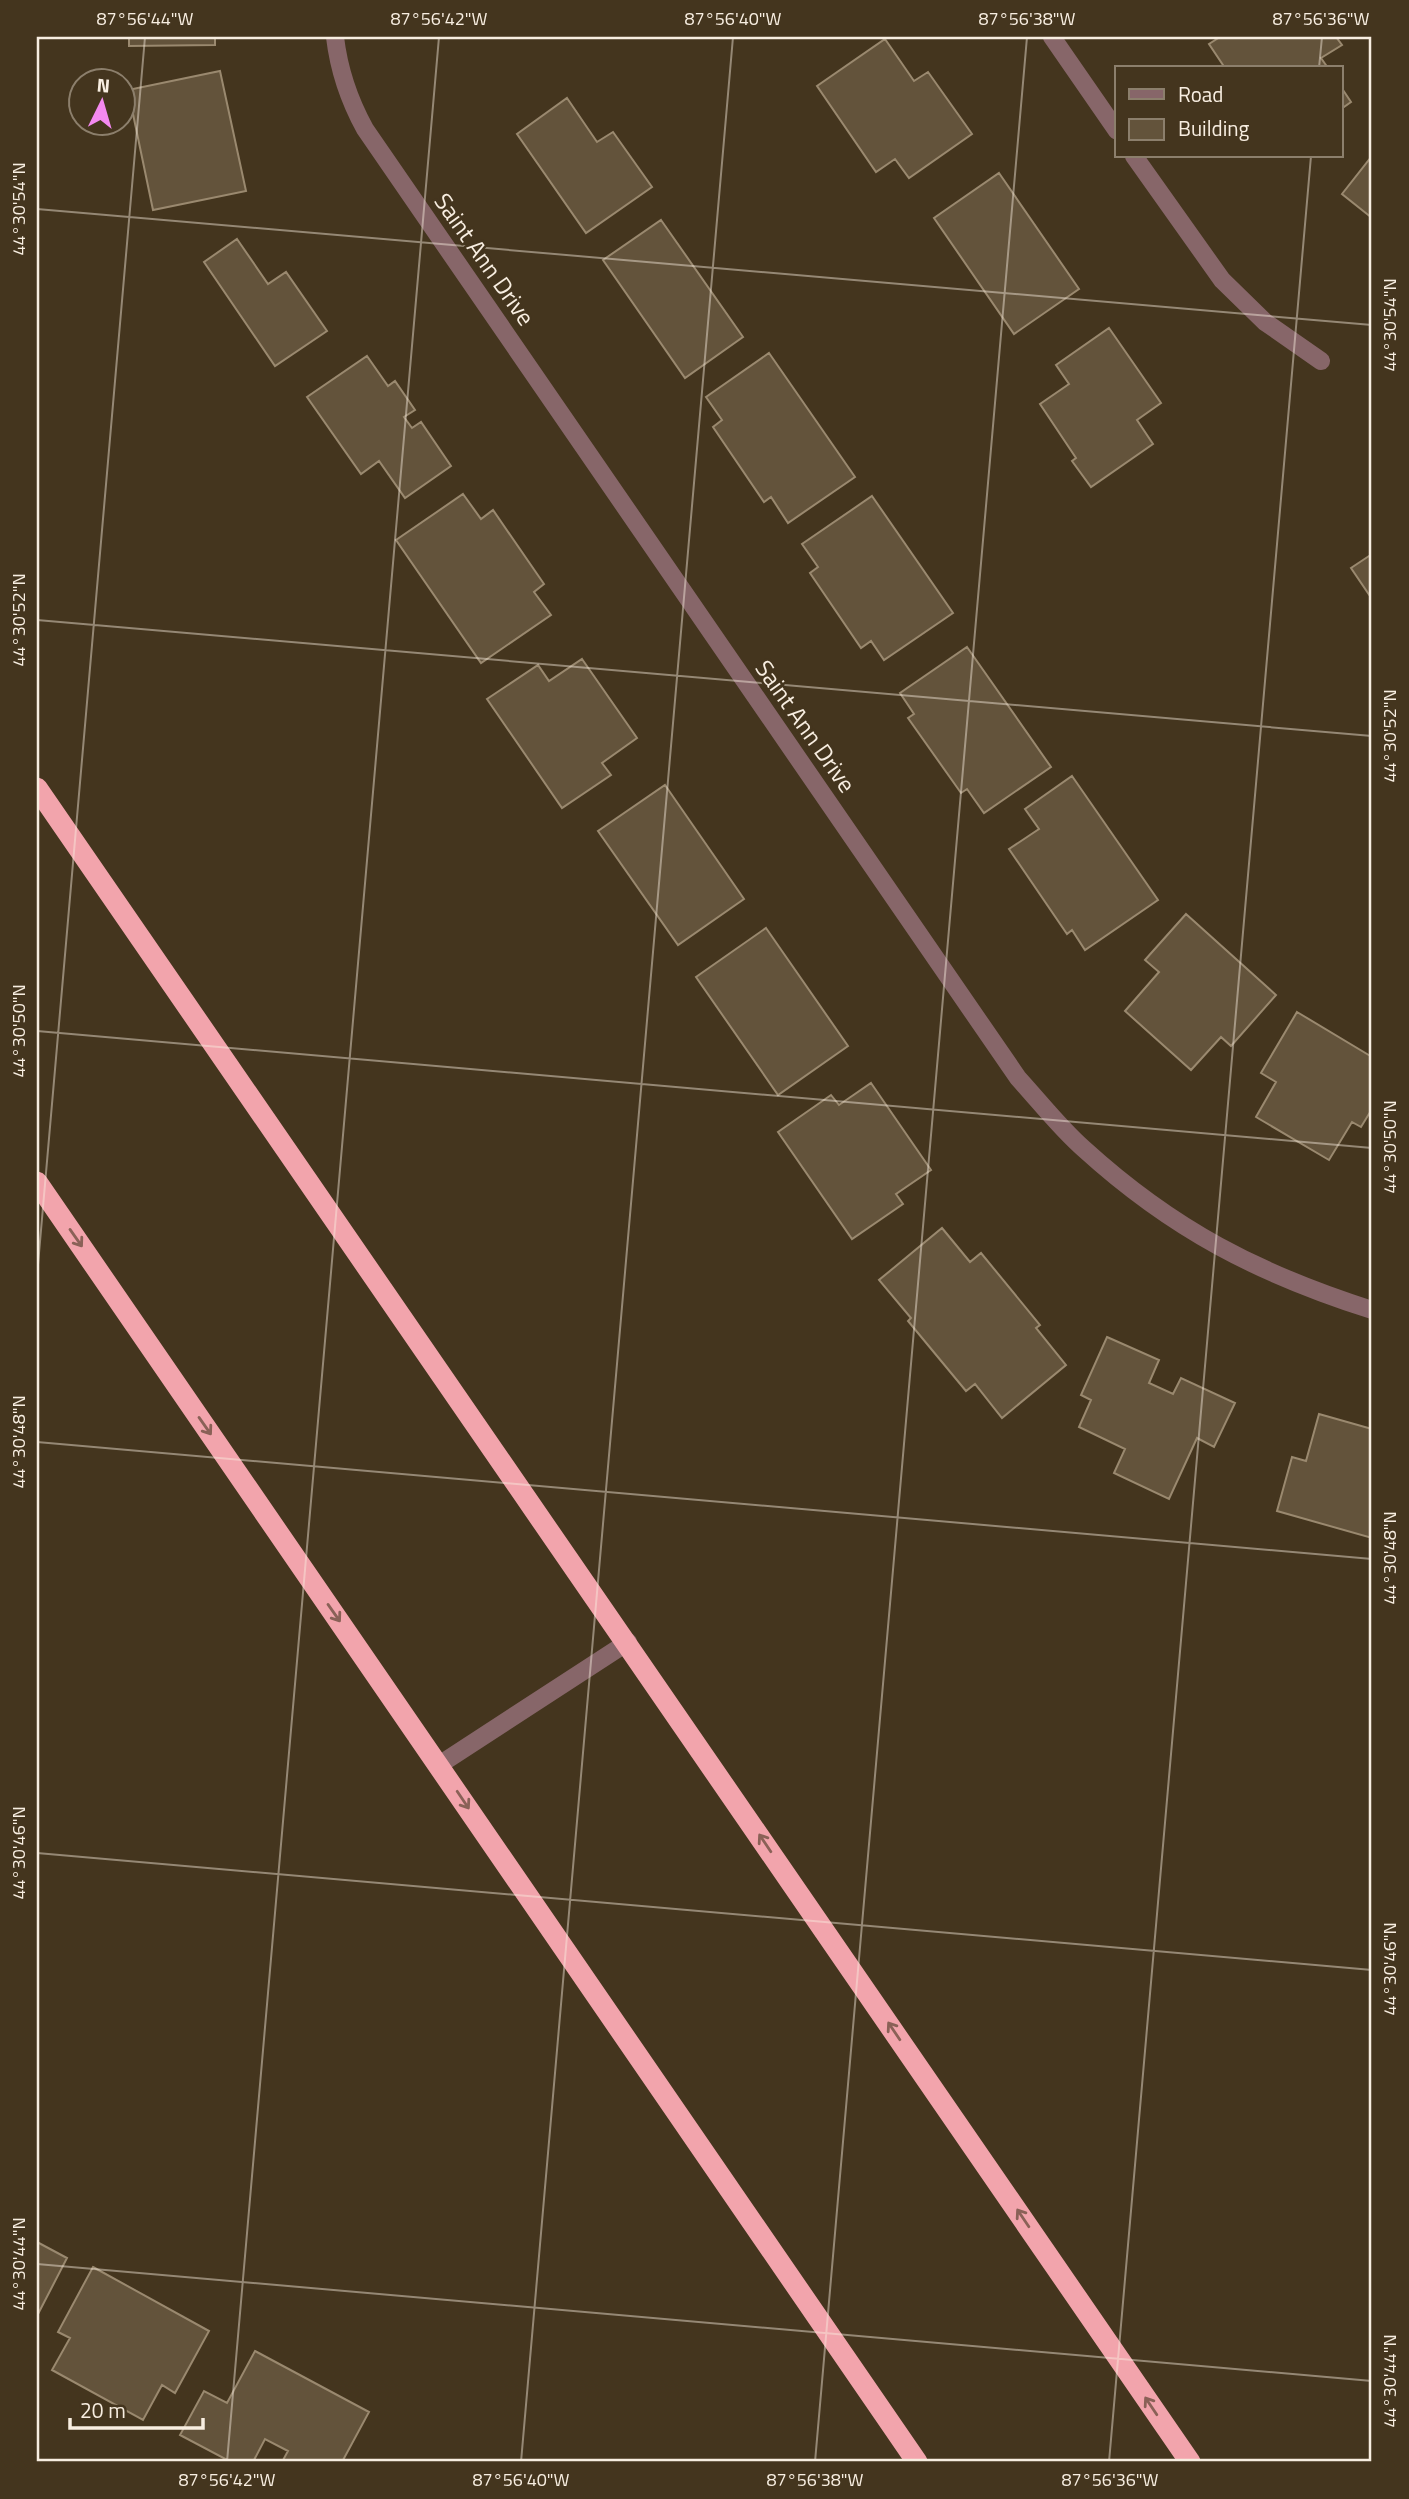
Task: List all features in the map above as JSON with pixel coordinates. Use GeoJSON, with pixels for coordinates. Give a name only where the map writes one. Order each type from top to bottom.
{"type":"FeatureCollection","features":[{"type":"Feature","properties":{"kind":"highway"},"geometry":{"type":"LineString","coordinates":[[37,788],[628,1642],[1190,2462]]}},
{"type":"Feature","properties":{"kind":"highway"},"geometry":{"type":"LineString","coordinates":[[37,1182],[917,2462]]}},
{"type":"Feature","properties":{"kind":"street","name":"Saint Ann Drive"},"geometry":{"type":"LineString","coordinates":[[335,37],[338,63],[353,107],[366,129],[1018,1078],[1082,1148],[1146,1201],[1203,1239],[1300,1287],[1372,1310]]}},
{"type":"Feature","properties":{"kind":"street"},"geometry":{"type":"LineString","coordinates":[[1052,37],[1115,128]]}},
{"type":"Feature","properties":{"kind":"street"},"geometry":{"type":"LineString","coordinates":[[1135,158],[1222,280],[1265,322],[1321,361]]}},
{"type":"Feature","properties":{"kind":"street"},"geometry":{"type":"LineString","coordinates":[[439,1765],[628,1642]]}},
{"type":"Feature","properties":{"kind":"building"},"geometry":{"type":"Polygon","coordinates":[[[129,37],[215,37],[215,45],[129,46],[129,37]]]}},
{"type":"Feature","properties":{"kind":"building"},"geometry":{"type":"Polygon","coordinates":[[[1220,37],[1336,37],[1342,45],[1321,58],[1327,66],[1224,66],[1209,44],[1220,37]]]}},
{"type":"Feature","properties":{"kind":"building"},"geometry":{"type":"Polygon","coordinates":[[[885,39],[914,81],[928,72],[972,134],[909,178],[895,159],[876,172],[817,86],[885,39]]]}},
{"type":"Feature","properties":{"kind":"building"},"geometry":{"type":"Polygon","coordinates":[[[220,71],[246,191],[153,210],[136,128],[136,88],[220,71]]]}},
{"type":"Feature","properties":{"kind":"building"},"geometry":{"type":"Polygon","coordinates":[[[1342,88],[1351,102],[1342,108],[1342,88]]]}},
{"type":"Feature","properties":{"kind":"building"},"geometry":{"type":"Polygon","coordinates":[[[567,98],[597,142],[613,132],[652,187],[586,233],[517,134],[567,98]]]}},
{"type":"Feature","properties":{"kind":"building"},"geometry":{"type":"Polygon","coordinates":[[[1372,156],[1372,218],[1342,194],[1372,156]]]}},
{"type":"Feature","properties":{"kind":"building"},"geometry":{"type":"Polygon","coordinates":[[[999,173],[1079,289],[1014,334],[934,218],[999,173]]]}},
{"type":"Feature","properties":{"kind":"building"},"geometry":{"type":"Polygon","coordinates":[[[661,220],[743,337],[685,378],[603,260],[661,220]]]}},
{"type":"Feature","properties":{"kind":"building"},"geometry":{"type":"Polygon","coordinates":[[[237,239],[268,284],[286,272],[327,331],[275,366],[204,262],[237,239]]]}},
{"type":"Feature","properties":{"kind":"building"},"geometry":{"type":"Polygon","coordinates":[[[1109,328],[1161,403],[1137,420],[1153,444],[1091,487],[1072,461],[1076,458],[1040,404],[1069,384],[1056,365],[1109,328]]]}},
{"type":"Feature","properties":{"kind":"building"},"geometry":{"type":"Polygon","coordinates":[[[769,353],[855,477],[788,523],[771,497],[764,502],[713,427],[722,420],[706,397],[769,353]]]}},
{"type":"Feature","properties":{"kind":"building"},"geometry":{"type":"Polygon","coordinates":[[[367,356],[388,386],[395,381],[415,410],[404,417],[412,428],[421,422],[451,466],[405,498],[379,461],[361,474],[307,397],[367,356]]]}},
{"type":"Feature","properties":{"kind":"building"},"geometry":{"type":"Polygon","coordinates":[[[463,494],[481,519],[493,510],[544,584],[534,592],[551,615],[481,663],[396,540],[463,494]]]}},
{"type":"Feature","properties":{"kind":"building"},"geometry":{"type":"Polygon","coordinates":[[[872,496],[953,613],[884,660],[871,641],[861,648],[810,573],[818,567],[802,544],[872,496]]]}},
{"type":"Feature","properties":{"kind":"building"},"geometry":{"type":"Polygon","coordinates":[[[1372,554],[1372,599],[1351,568],[1372,554]]]}},
{"type":"Feature","properties":{"kind":"building"},"geometry":{"type":"Polygon","coordinates":[[[967,647],[1051,767],[984,813],[967,789],[961,793],[908,718],[914,714],[900,693],[967,647]]]}},
{"type":"Feature","properties":{"kind":"building"},"geometry":{"type":"Polygon","coordinates":[[[582,659],[637,738],[602,763],[611,775],[562,808],[487,699],[538,665],[549,681],[582,659]]]}},
{"type":"Feature","properties":{"kind":"building"},"geometry":{"type":"Polygon","coordinates":[[[1072,776],[1158,900],[1085,950],[1072,930],[1067,934],[1009,849],[1039,829],[1025,809],[1072,776]]]}},
{"type":"Feature","properties":{"kind":"building"},"geometry":{"type":"Polygon","coordinates":[[[665,785],[744,899],[678,945],[598,831],[665,785]]]}},
{"type":"Feature","properties":{"kind":"building"},"geometry":{"type":"Polygon","coordinates":[[[1186,914],[1276,995],[1231,1046],[1221,1037],[1191,1070],[1125,1011],[1159,972],[1145,960],[1186,914]]]}},
{"type":"Feature","properties":{"kind":"building"},"geometry":{"type":"Polygon","coordinates":[[[766,928],[848,1046],[778,1095],[696,977],[766,928]]]}},
{"type":"Feature","properties":{"kind":"building"},"geometry":{"type":"Polygon","coordinates":[[[1297,1012],[1372,1057],[1372,1109],[1361,1127],[1352,1122],[1329,1160],[1256,1117],[1276,1082],[1261,1073],[1297,1012]]]}},
{"type":"Feature","properties":{"kind":"building"},"geometry":{"type":"Polygon","coordinates":[[[871,1083],[931,1170],[896,1194],[903,1204],[852,1239],[778,1132],[831,1095],[839,1105],[871,1083]]]}},
{"type":"Feature","properties":{"kind":"building"},"geometry":{"type":"Polygon","coordinates":[[[942,1228],[970,1262],[981,1253],[1040,1325],[1036,1328],[1066,1365],[1002,1418],[975,1384],[966,1391],[908,1321],[911,1318],[879,1280],[942,1228]]]}},
{"type":"Feature","properties":{"kind":"building"},"geometry":{"type":"Polygon","coordinates":[[[1107,1337],[1159,1360],[1149,1383],[1173,1394],[1181,1378],[1235,1403],[1214,1447],[1197,1438],[1169,1499],[1114,1473],[1125,1449],[1079,1427],[1091,1400],[1081,1395],[1107,1337]]]}},
{"type":"Feature","properties":{"kind":"building"},"geometry":{"type":"Polygon","coordinates":[[[1319,1414],[1372,1429],[1372,1538],[1277,1511],[1292,1457],[1306,1461],[1319,1414]]]}},
{"type":"Feature","properties":{"kind":"building"},"geometry":{"type":"Polygon","coordinates":[[[37,2242],[67,2258],[37,2316],[37,2242]]]}},
{"type":"Feature","properties":{"kind":"building"},"geometry":{"type":"Polygon","coordinates":[[[93,2267],[209,2331],[175,2393],[162,2385],[143,2420],[52,2370],[70,2338],[58,2332],[93,2267]]]}},
{"type":"Feature","properties":{"kind":"building"},"geometry":{"type":"Polygon","coordinates":[[[255,2351],[369,2412],[342,2462],[282,2462],[288,2451],[265,2439],[253,2462],[231,2462],[180,2435],[204,2391],[227,2403],[255,2351]]]}}]}
